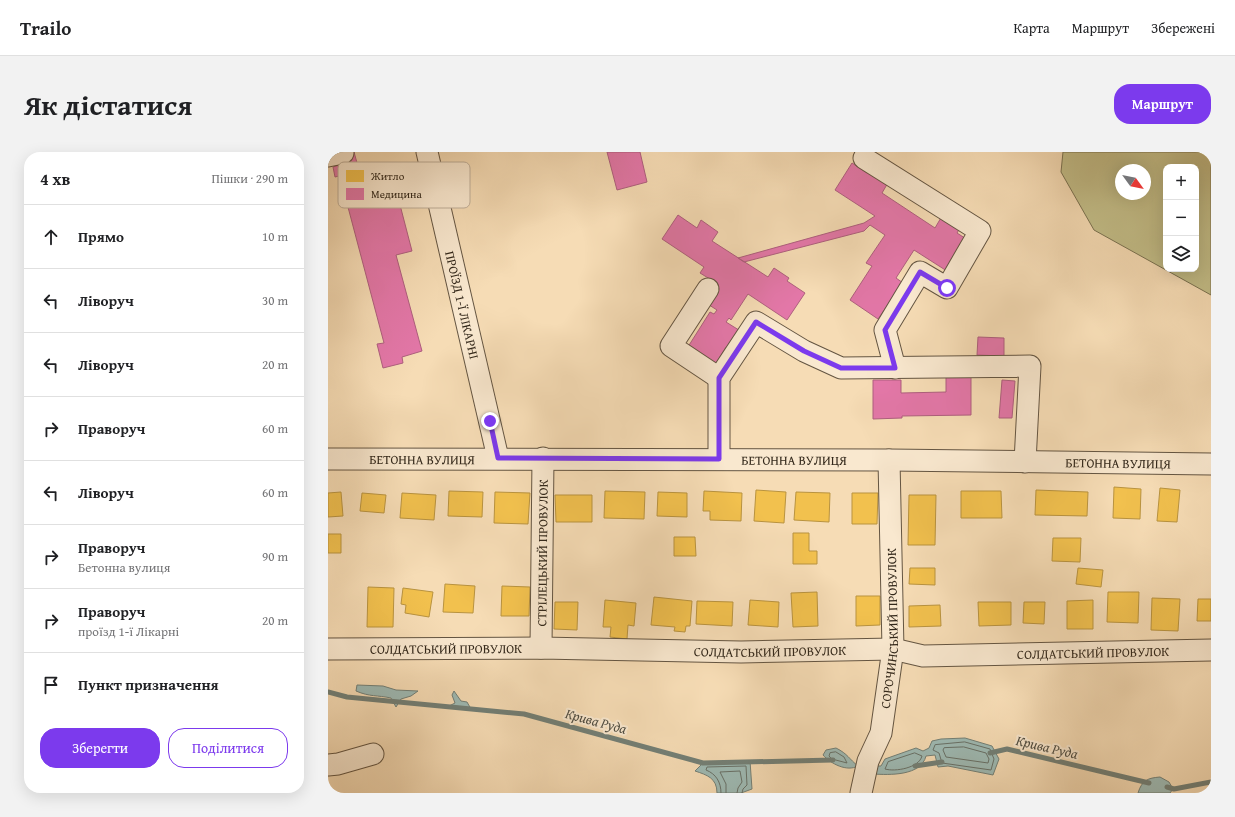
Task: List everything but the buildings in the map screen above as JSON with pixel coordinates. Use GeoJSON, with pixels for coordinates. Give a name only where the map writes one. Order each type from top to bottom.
{"type":"FeatureCollection","features":[{"type":"Feature","properties":{"kind":"street","name":"ПРОЇЗД 1-Ї ЛІКАРНІ"},"geometry":{"type":"LineString","coordinates":[[427,152],[429,162]]}},
{"type":"Feature","properties":{"kind":"street"},"geometry":{"type":"LineString","coordinates":[[864,158],[980,231],[947,288],[920,272],[885,330],[895,368]]}},
{"type":"Feature","properties":{"kind":"street","name":"ПРОЇЗД 1-Ї ЛІКАРНІ"},"geometry":{"type":"LineString","coordinates":[[440,208],[498,458]]}},
{"type":"Feature","properties":{"kind":"street"},"geometry":{"type":"LineString","coordinates":[[708,288],[671,346],[719,378]]}},
{"type":"Feature","properties":{"kind":"street"},"geometry":{"type":"LineString","coordinates":[[719,459],[719,378],[756,322],[804,351],[841,368],[1030,366],[1025,462]]}},
{"type":"Feature","properties":{"kind":"street","name":"БЕТОННА ВУЛИЦЯ"},"geometry":{"type":"LineString","coordinates":[[328,459],[543,458],[1211,464]]}},
{"type":"Feature","properties":{"kind":"street","name":"СТРІЛЕЦЬКИЙ ПРОВУЛОК"},"geometry":{"type":"LineString","coordinates":[[541,648],[543,458]]}},
{"type":"Feature","properties":{"kind":"street","name":"СОРОЧИНСЬКИЙ ПРОВУЛОК"},"geometry":{"type":"LineString","coordinates":[[861,793],[868,761],[881,732],[893,649],[889,460]]}},
{"type":"Feature","properties":{"kind":"street","name":"СОЛДАТСЬКИЙ ПРОВУЛОК"},"geometry":{"type":"LineString","coordinates":[[328,649],[541,648],[741,652],[893,649],[923,656],[1211,650]]}},
{"type":"Feature","properties":{"kind":"street"},"geometry":{"type":"LineString","coordinates":[[328,765],[338,764],[373,754]]}},
{"type":"Feature","properties":{"kind":"shaded area"},"geometry":{"type":"Polygon","coordinates":[[[1063,152],[1211,152],[1211,295],[1170,272],[1199,272],[1199,164],[1163,164],[1163,268],[1094,230],[1061,172],[1063,152]]]}},
{"type":"Feature","properties":{"kind":"water"},"geometry":{"type":"Polygon","coordinates":[[[357,685],[383,686],[396,690],[418,691],[411,696],[401,699],[396,707],[391,698],[356,691],[357,685]]]}},
{"type":"Feature","properties":{"kind":"water"},"geometry":{"type":"Polygon","coordinates":[[[454,691],[461,701],[467,702],[471,709],[445,708],[455,703],[452,695],[454,691]]]}},
{"type":"Feature","properties":{"kind":"water"},"geometry":{"type":"Polygon","coordinates":[[[965,738],[992,746],[999,759],[993,775],[948,766],[938,767],[935,755],[926,756],[923,763],[912,771],[896,774],[873,774],[874,766],[881,766],[885,759],[916,748],[923,751],[929,748],[932,741],[965,738]]]}},
{"type":"Feature","properties":{"kind":"water"},"geometry":{"type":"Polygon","coordinates":[[[836,748],[846,754],[858,766],[854,768],[844,768],[830,761],[823,755],[826,750],[836,748]]]}},
{"type":"Feature","properties":{"kind":"water"},"geometry":{"type":"Polygon","coordinates":[[[750,761],[752,789],[741,793],[717,793],[717,788],[710,778],[695,771],[703,763],[750,761]]]}},
{"type":"Feature","properties":{"kind":"water"},"geometry":{"type":"Polygon","coordinates":[[[1160,777],[1169,782],[1173,789],[1170,793],[1138,793],[1141,785],[1146,780],[1160,777]]]}},
{"type":"Feature","properties":{"kind":"waterway","name":"Крива Руда"},"geometry":{"type":"LineString","coordinates":[[328,692],[347,697],[524,714],[703,763],[833,760]]}},
{"type":"Feature","properties":{"kind":"waterway","name":"Крива Руда"},"geometry":{"type":"LineString","coordinates":[[990,753],[1007,749],[1149,783]]}},
{"type":"Feature","properties":{"kind":"waterway","name":"Крива Руда"},"geometry":{"type":"LineString","coordinates":[[915,766],[942,762]]}},
{"type":"Feature","properties":{"kind":"waterway","name":"Крива Руда"},"geometry":{"type":"LineString","coordinates":[[1167,787],[1174,789],[1211,782]]}},
{"type":"Feature","properties":{"kind":"route"},"geometry":{"type":"LineString","coordinates":[[490,421],[498,458],[719,459],[719,378],[756,322],[804,351],[841,368],[895,368],[885,330],[920,272],[947,288]]}}]}
